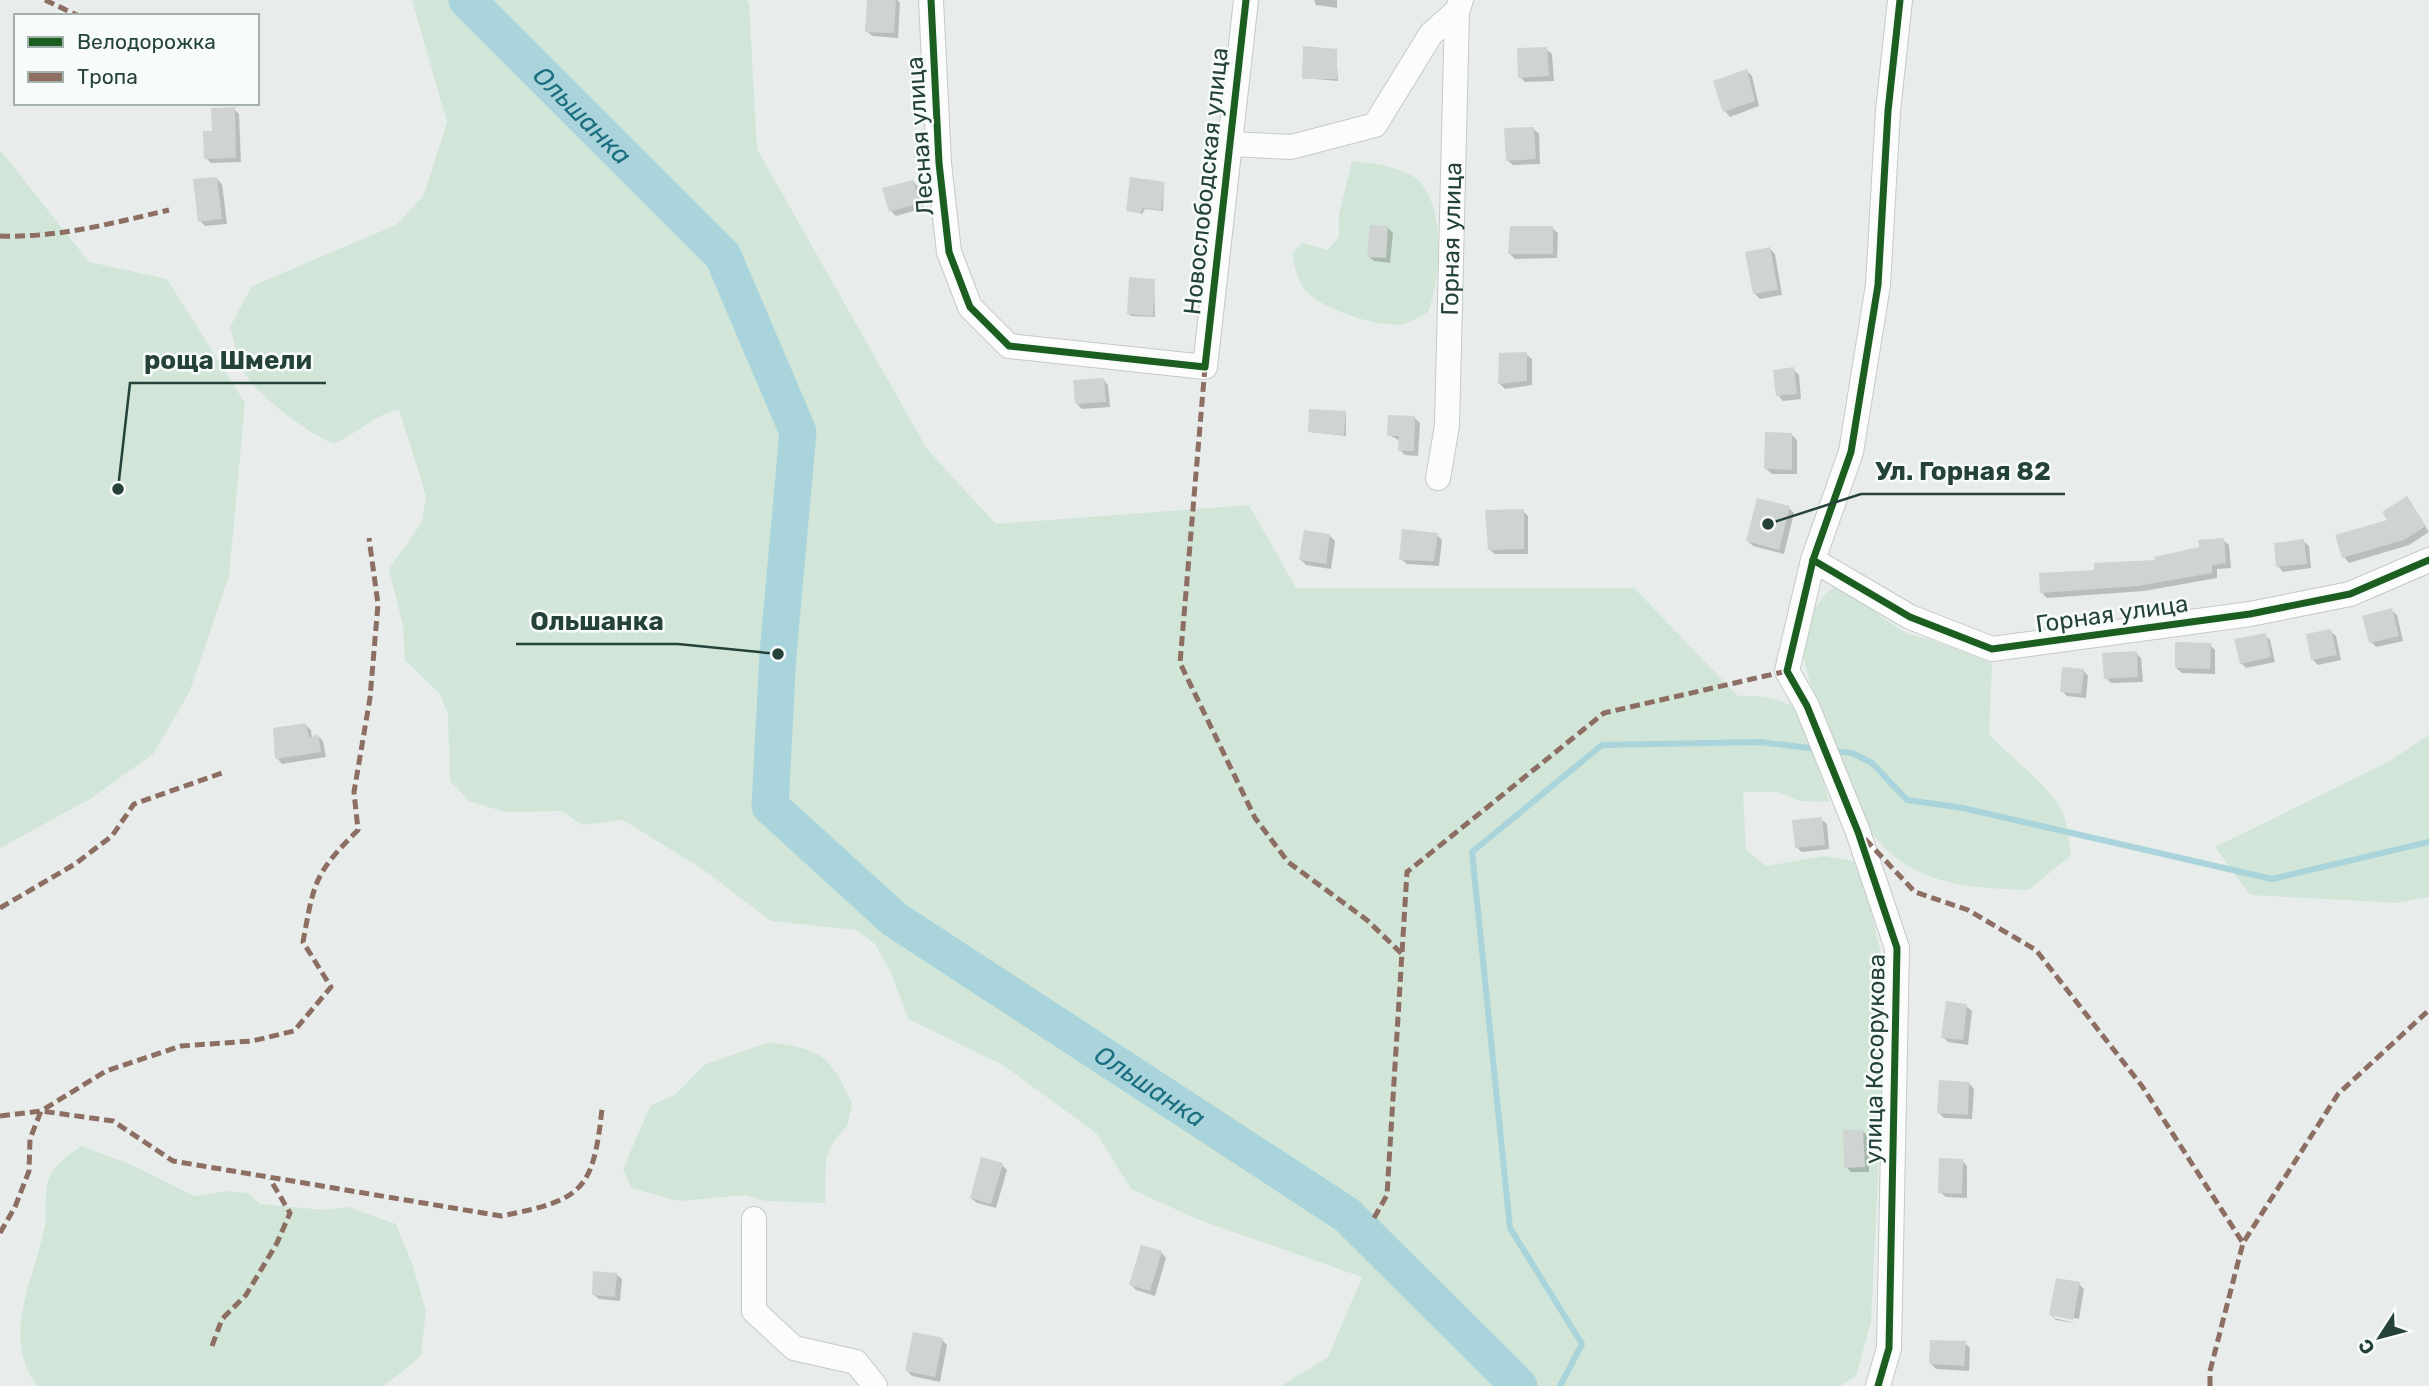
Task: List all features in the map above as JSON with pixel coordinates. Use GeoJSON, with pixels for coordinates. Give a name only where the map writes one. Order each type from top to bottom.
{"type":"FeatureCollection","features":[{"type":"Feature","properties":{"kind":"street","name":"Лесная улица"},"geometry":{"type":"LineString","coordinates":[[931,0],[939,163],[949,252],[970,307],[1009,346],[1205,367]]}},
{"type":"Feature","properties":{"kind":"street","name":"Новослободская улица"},"geometry":{"type":"LineString","coordinates":[[1205,367],[1246,0]]}},
{"type":"Feature","properties":{"kind":"street","name":"улица Косорукова"},"geometry":{"type":"LineString","coordinates":[[1878,1386],[1889,1348],[1897,948],[1858,832],[1807,706],[1787,671],[1813,560],[1852,452],[1878,285],[1888,111],[1900,0]]}},
{"type":"Feature","properties":{"kind":"street"},"geometry":{"type":"LineString","coordinates":[[1229,144],[1291,147],[1375,125],[1431,34],[1459,6]]}},
{"type":"Feature","properties":{"kind":"street","name":"Горная улица"},"geometry":{"type":"LineString","coordinates":[[1438,478],[1447,426],[1459,6]]}},
{"type":"Feature","properties":{"kind":"street","name":"Горная улица"},"geometry":{"type":"LineString","coordinates":[[1813,560],[1910,617],[1992,649],[2250,614],[2350,594],[2429,561]]}},
{"type":"Feature","properties":{"kind":"street"},"geometry":{"type":"LineString","coordinates":[[754,1219],[754,1311],[793,1348],[856,1362],[875,1386]]}},
{"type":"Feature","properties":{"kind":"green space"},"geometry":{"type":"Polygon","coordinates":[[[412,0],[746,0],[749,3],[757,149],[927,449],[996,524],[1249,505],[1296,588],[1634,588],[1738,696],[1774,699],[1798,711],[1811,736],[1829,802],[1800,801],[1777,792],[1743,792],[1746,850],[1766,866],[1824,856],[1854,861],[1869,901],[1881,955],[1883,1071],[1871,1322],[1856,1376],[1840,1386],[1281,1386],[1328,1357],[1362,1277],[1199,1220],[1131,1189],[1097,1134],[1003,1065],[908,1019],[892,975],[875,944],[856,930],[771,921],[704,870],[623,820],[582,825],[562,811],[505,812],[469,801],[450,781],[448,715],[440,694],[405,660],[403,626],[389,569],[422,522],[426,496],[399,409],[382,415],[334,444],[285,414],[252,383],[240,363],[230,327],[252,286],[396,225],[424,195],[447,122],[412,0]]]}},
{"type":"Feature","properties":{"kind":"green space"},"geometry":{"type":"Polygon","coordinates":[[[0,150],[89,262],[167,279],[245,403],[229,576],[189,693],[153,754],[90,799],[0,848],[0,150]]]}},
{"type":"Feature","properties":{"kind":"green space"},"geometry":{"type":"Polygon","coordinates":[[[1352,161],[1385,166],[1408,174],[1425,189],[1432,205],[1438,242],[1436,281],[1428,312],[1407,323],[1382,324],[1340,312],[1308,293],[1297,275],[1292,254],[1302,243],[1328,250],[1339,237],[1339,214],[1352,161]]]}},
{"type":"Feature","properties":{"kind":"green space"},"geometry":{"type":"Polygon","coordinates":[[[1837,586],[1907,634],[1929,639],[1992,663],[1989,734],[2051,795],[2059,805],[2067,830],[2071,855],[2029,890],[1973,886],[1938,879],[1904,864],[1889,852],[1871,830],[1830,737],[1810,683],[1803,648],[1813,612],[1823,596],[1837,586]]]}},
{"type":"Feature","properties":{"kind":"green space"},"geometry":{"type":"Polygon","coordinates":[[[2429,735],[2429,897],[2398,903],[2250,895],[2215,847],[2388,762],[2429,735]]]}},
{"type":"Feature","properties":{"kind":"green space"},"geometry":{"type":"Polygon","coordinates":[[[769,1042],[801,1048],[822,1057],[837,1074],[852,1103],[848,1124],[834,1141],[826,1158],[825,1203],[765,1201],[747,1195],[679,1201],[631,1188],[623,1169],[650,1106],[676,1094],[704,1065],[769,1042]]]}},
{"type":"Feature","properties":{"kind":"green space"},"geometry":{"type":"Polygon","coordinates":[[[81,1146],[132,1165],[194,1196],[226,1191],[248,1193],[260,1204],[325,1210],[348,1207],[396,1224],[412,1263],[426,1311],[421,1356],[384,1386],[37,1386],[26,1367],[21,1347],[23,1307],[45,1225],[46,1192],[50,1175],[57,1165],[81,1146]]]}},
{"type":"Feature","properties":{"kind":"building"},"geometry":{"type":"Polygon","coordinates":[[[867,0],[896,0],[894,33],[865,32],[867,0]]]}},
{"type":"Feature","properties":{"kind":"building"},"geometry":{"type":"Polygon","coordinates":[[[1303,46],[1337,49],[1337,79],[1302,79],[1303,46]]]}},
{"type":"Feature","properties":{"kind":"building"},"geometry":{"type":"Polygon","coordinates":[[[1547,47],[1549,76],[1518,78],[1517,48],[1547,47]]]}},
{"type":"Feature","properties":{"kind":"building"},"geometry":{"type":"Polygon","coordinates":[[[1747,69],[1755,101],[1723,112],[1713,81],[1747,69]]]}},
{"type":"Feature","properties":{"kind":"building"},"geometry":{"type":"Polygon","coordinates":[[[235,107],[236,158],[204,159],[203,131],[212,131],[211,108],[235,107]]]}},
{"type":"Feature","properties":{"kind":"building"},"geometry":{"type":"Polygon","coordinates":[[[1534,127],[1536,159],[1506,161],[1504,128],[1534,127]]]}},
{"type":"Feature","properties":{"kind":"building"},"geometry":{"type":"Polygon","coordinates":[[[217,177],[222,219],[198,222],[193,179],[217,177]]]}},
{"type":"Feature","properties":{"kind":"building"},"geometry":{"type":"Polygon","coordinates":[[[1130,177],[1165,182],[1161,210],[1143,208],[1140,213],[1126,211],[1130,177]]]}},
{"type":"Feature","properties":{"kind":"building"},"geometry":{"type":"Polygon","coordinates":[[[913,180],[920,203],[889,212],[882,188],[913,180]]]}},
{"type":"Feature","properties":{"kind":"building"},"geometry":{"type":"Polygon","coordinates":[[[1370,225],[1388,226],[1386,258],[1367,257],[1370,225]]]}},
{"type":"Feature","properties":{"kind":"building"},"geometry":{"type":"Polygon","coordinates":[[[1510,226],[1553,226],[1553,254],[1508,254],[1510,226]]]}},
{"type":"Feature","properties":{"kind":"building"},"geometry":{"type":"Polygon","coordinates":[[[1770,247],[1778,290],[1753,294],[1745,252],[1770,247]]]}},
{"type":"Feature","properties":{"kind":"building"},"geometry":{"type":"Polygon","coordinates":[[[1129,277],[1155,279],[1153,316],[1127,314],[1129,277]]]}},
{"type":"Feature","properties":{"kind":"building"},"geometry":{"type":"Polygon","coordinates":[[[1527,352],[1527,381],[1498,384],[1499,353],[1527,352]]]}},
{"type":"Feature","properties":{"kind":"building"},"geometry":{"type":"Polygon","coordinates":[[[1794,367],[1797,394],[1776,396],[1773,370],[1794,367]]]}},
{"type":"Feature","properties":{"kind":"building"},"geometry":{"type":"Polygon","coordinates":[[[1104,378],[1106,402],[1075,404],[1073,380],[1104,378]]]}},
{"type":"Feature","properties":{"kind":"building"},"geometry":{"type":"Polygon","coordinates":[[[1309,409],[1346,411],[1344,435],[1308,432],[1309,409]]]}},
{"type":"Feature","properties":{"kind":"building"},"geometry":{"type":"Polygon","coordinates":[[[1388,415],[1415,416],[1414,451],[1398,451],[1399,436],[1387,436],[1388,415]]]}},
{"type":"Feature","properties":{"kind":"building"},"geometry":{"type":"Polygon","coordinates":[[[1765,432],[1792,433],[1792,470],[1764,469],[1765,432]]]}},
{"type":"Feature","properties":{"kind":"building"},"geometry":{"type":"Polygon","coordinates":[[[2407,496],[2426,526],[2404,540],[2342,558],[2335,535],[2387,520],[2382,512],[2407,496]]]}},
{"type":"Feature","properties":{"kind":"building"},"geometry":{"type":"Polygon","coordinates":[[[1757,498],[1790,506],[1779,550],[1746,541],[1757,498]]]}},
{"type":"Feature","properties":{"kind":"building"},"geometry":{"type":"Polygon","coordinates":[[[1524,509],[1524,549],[1488,550],[1485,510],[1524,509]]]}},
{"type":"Feature","properties":{"kind":"building"},"geometry":{"type":"Polygon","coordinates":[[[1402,529],[1438,533],[1434,561],[1399,560],[1402,529]]]}},
{"type":"Feature","properties":{"kind":"building"},"geometry":{"type":"Polygon","coordinates":[[[1304,530],[1330,534],[1326,564],[1299,560],[1304,530]]]}},
{"type":"Feature","properties":{"kind":"building"},"geometry":{"type":"Polygon","coordinates":[[[2224,538],[2226,563],[2212,565],[2212,573],[2138,586],[2040,593],[2039,573],[2094,570],[2094,563],[2155,560],[2154,557],[2199,547],[2198,540],[2224,538]]]}},
{"type":"Feature","properties":{"kind":"building"},"geometry":{"type":"Polygon","coordinates":[[[2304,539],[2307,564],[2276,567],[2274,543],[2304,539]]]}},
{"type":"Feature","properties":{"kind":"building"},"geometry":{"type":"Polygon","coordinates":[[[2392,608],[2399,636],[2369,643],[2362,616],[2392,608]]]}},
{"type":"Feature","properties":{"kind":"building"},"geometry":{"type":"Polygon","coordinates":[[[2331,629],[2337,655],[2311,660],[2306,634],[2331,629]]]}},
{"type":"Feature","properties":{"kind":"building"},"geometry":{"type":"Polygon","coordinates":[[[2266,633],[2271,657],[2240,664],[2234,639],[2266,633]]]}},
{"type":"Feature","properties":{"kind":"building"},"geometry":{"type":"Polygon","coordinates":[[[2175,642],[2211,643],[2210,669],[2175,668],[2175,642]]]}},
{"type":"Feature","properties":{"kind":"building"},"geometry":{"type":"Polygon","coordinates":[[[2137,651],[2138,677],[2104,679],[2102,653],[2137,651]]]}},
{"type":"Feature","properties":{"kind":"building"},"geometry":{"type":"Polygon","coordinates":[[[2062,667],[2084,669],[2081,694],[2060,692],[2062,667]]]}},
{"type":"Feature","properties":{"kind":"building"},"geometry":{"type":"Polygon","coordinates":[[[306,723],[309,738],[318,734],[321,752],[275,759],[273,728],[306,723]]]}},
{"type":"Feature","properties":{"kind":"building"},"geometry":{"type":"Polygon","coordinates":[[[1822,817],[1825,845],[1795,848],[1792,820],[1822,817]]]}},
{"type":"Feature","properties":{"kind":"building"},"geometry":{"type":"Polygon","coordinates":[[[1946,1001],[1967,1004],[1963,1040],[1941,1038],[1946,1001]]]}},
{"type":"Feature","properties":{"kind":"building"},"geometry":{"type":"Polygon","coordinates":[[[1939,1080],[1969,1082],[1968,1115],[1937,1113],[1939,1080]]]}},
{"type":"Feature","properties":{"kind":"building"},"geometry":{"type":"Polygon","coordinates":[[[1843,1130],[1863,1130],[1865,1167],[1844,1168],[1843,1130]]]}},
{"type":"Feature","properties":{"kind":"building"},"geometry":{"type":"Polygon","coordinates":[[[981,1157],[1003,1163],[991,1204],[970,1198],[981,1157]]]}},
{"type":"Feature","properties":{"kind":"building"},"geometry":{"type":"Polygon","coordinates":[[[1939,1158],[1963,1159],[1962,1194],[1938,1193],[1939,1158]]]}},
{"type":"Feature","properties":{"kind":"building"},"geometry":{"type":"Polygon","coordinates":[[[1141,1245],[1162,1251],[1150,1291],[1129,1285],[1141,1245]]]}},
{"type":"Feature","properties":{"kind":"building"},"geometry":{"type":"Polygon","coordinates":[[[593,1271],[617,1273],[615,1297],[592,1295],[593,1271]]]}},
{"type":"Feature","properties":{"kind":"building"},"geometry":{"type":"Polygon","coordinates":[[[2056,1278],[2080,1282],[2073,1320],[2049,1315],[2056,1278]]]}},
{"type":"Feature","properties":{"kind":"building"},"geometry":{"type":"Polygon","coordinates":[[[913,1332],[943,1338],[935,1377],[905,1371],[913,1332]]]}},
{"type":"Feature","properties":{"kind":"building"},"geometry":{"type":"Polygon","coordinates":[[[1930,1340],[1966,1341],[1964,1366],[1929,1364],[1930,1340]]]}},
{"type":"Feature","properties":{"kind":"waterway","name":"Ольшанка"},"geometry":{"type":"LineString","coordinates":[[467,0],[723,256],[798,432],[778,654],[770,806],[894,919],[1347,1215],[1519,1386]]}},
{"type":"Feature","properties":{"kind":"waterway"},"geometry":{"type":"LineString","coordinates":[[1560,1386],[1582,1344],[1510,1228],[1472,852],[1602,745],[1760,742],[1818,749]]}},
{"type":"Feature","properties":{"kind":"waterway"},"geometry":{"type":"LineString","coordinates":[[1832,751],[1852,753],[1872,763],[1907,800],[1963,808],[2272,879],[2429,842]]}},
{"type":"Feature","properties":{"kind":"marked path"},"geometry":{"type":"LineString","coordinates":[[45,0],[75,14]]}},
{"type":"Feature","properties":{"kind":"marked path"},"geometry":{"type":"LineString","coordinates":[[0,236],[64,232],[169,210]]}},
{"type":"Feature","properties":{"kind":"marked path"},"geometry":{"type":"LineString","coordinates":[[1205,367],[1180,663],[1255,818],[1288,862],[1367,920],[1403,955]]}},
{"type":"Feature","properties":{"kind":"marked path"},"geometry":{"type":"LineString","coordinates":[[0,1233],[15,1207],[29,1171],[30,1139],[41,1111],[106,1071],[181,1046],[252,1041],[294,1031],[331,987],[303,942],[318,880],[332,858],[358,830],[354,792],[370,698],[378,604],[369,538]]}},
{"type":"Feature","properties":{"kind":"marked path"},"geometry":{"type":"LineString","coordinates":[[1374,1218],[1387,1195],[1407,872],[1604,713],[1787,671]]}},
{"type":"Feature","properties":{"kind":"marked path"},"geometry":{"type":"LineString","coordinates":[[0,908],[75,864],[112,836],[134,804],[222,773]]}},
{"type":"Feature","properties":{"kind":"marked path"},"geometry":{"type":"LineString","coordinates":[[1865,839],[1915,892],[1968,910],[2036,950],[2142,1086],[2243,1243]]}},
{"type":"Feature","properties":{"kind":"marked path"},"geometry":{"type":"LineString","coordinates":[[2210,1386],[2210,1371],[2243,1243],[2338,1094],[2429,1010]]}},
{"type":"Feature","properties":{"kind":"marked path"},"geometry":{"type":"LineString","coordinates":[[0,1116],[41,1111],[113,1121],[173,1161],[501,1216],[550,1204],[578,1188],[594,1158],[602,1109]]}},
{"type":"Feature","properties":{"kind":"marked path"},"geometry":{"type":"LineString","coordinates":[[212,1346],[222,1319],[246,1295],[277,1243],[290,1213],[270,1179]]}},
{"type":"Feature","properties":{"kind":"cycle path"},"geometry":{"type":"LineString","coordinates":[[931,0],[939,163],[949,252],[970,307],[1009,346],[1205,367],[1246,0]]}},
{"type":"Feature","properties":{"kind":"cycle path"},"geometry":{"type":"LineString","coordinates":[[1878,1386],[1889,1348],[1897,948],[1858,832],[1807,706],[1787,671],[1813,560],[1851,452],[1878,285],[1888,111],[1900,0]]}},
{"type":"Feature","properties":{"kind":"cycle path"},"geometry":{"type":"LineString","coordinates":[[1813,560],[1910,617],[1992,649],[2250,614],[2350,594],[2429,560]]}},
{"type":"Feature","properties":{"kind":"place","name":"роща Шмели"},"geometry":{"type":"Point","coordinates":[118,489]}},
{"type":"Feature","properties":{"kind":"place","name":"Ул. Горная 82"},"geometry":{"type":"Point","coordinates":[1768,524]}},
{"type":"Feature","properties":{"kind":"place","name":"Ольшанка"},"geometry":{"type":"Point","coordinates":[778,654]}}]}
